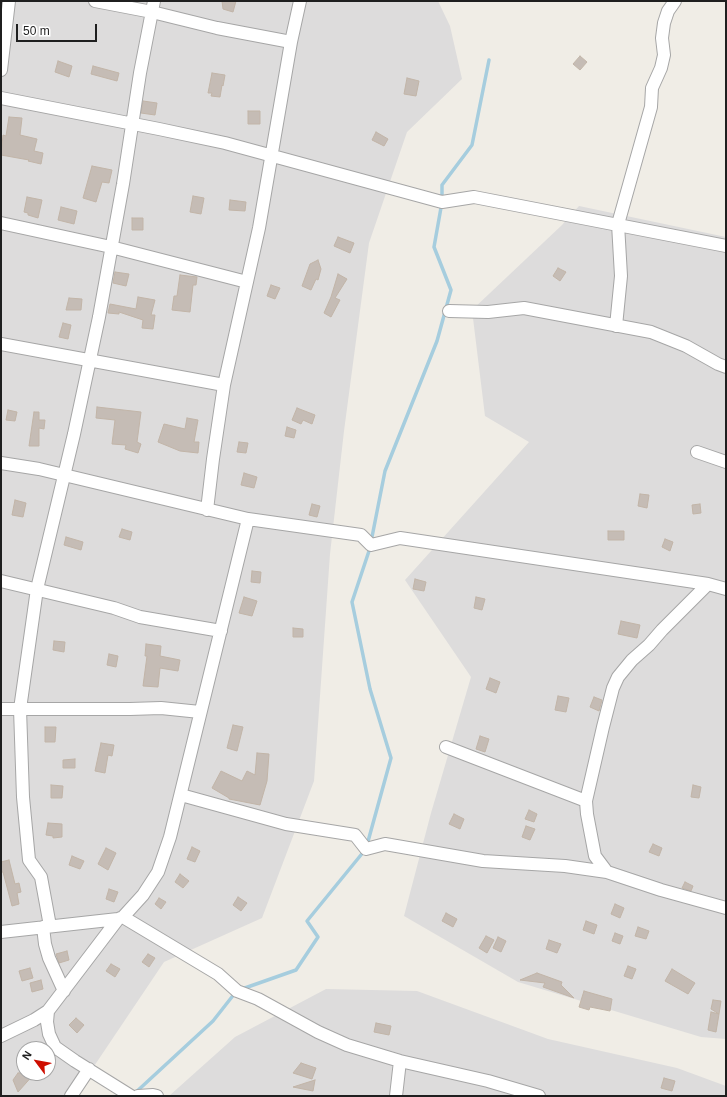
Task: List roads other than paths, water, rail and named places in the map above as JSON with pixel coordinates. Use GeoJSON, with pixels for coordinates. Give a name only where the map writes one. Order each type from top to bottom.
{"type":"FeatureCollection","features":[{"type":"Feature","properties":{"kind":"street"},"geometry":{"type":"LineString","coordinates":[[1,70],[9,1]]}},
{"type":"Feature","properties":{"kind":"street"},"geometry":{"type":"LineString","coordinates":[[96,1],[153,7],[217,28],[291,42]]}},
{"type":"Feature","properties":{"kind":"street"},"geometry":{"type":"LineString","coordinates":[[207,510],[224,385],[259,228],[291,42],[300,1]]}},
{"type":"Feature","properties":{"kind":"street"},"geometry":{"type":"LineString","coordinates":[[616,326],[621,276],[618,224],[650,107],[652,88],[661,68],[664,55],[662,38],[664,23],[668,11],[674,1]]}},
{"type":"Feature","properties":{"kind":"street"},"geometry":{"type":"LineString","coordinates":[[64,991],[50,958],[40,877],[29,860],[23,797],[20,709],[37,589],[99,317],[123,184],[131,124],[153,7]]}},
{"type":"Feature","properties":{"kind":"street"},"geometry":{"type":"LineString","coordinates":[[1,98],[225,143],[442,202],[474,197],[726,246]]}},
{"type":"Feature","properties":{"kind":"street"},"geometry":{"type":"LineString","coordinates":[[1,222],[247,282]]}},
{"type":"Feature","properties":{"kind":"street"},"geometry":{"type":"LineString","coordinates":[[449,311],[488,312],[524,308],[651,332],[686,346],[726,367]]}},
{"type":"Feature","properties":{"kind":"street"},"geometry":{"type":"LineString","coordinates":[[1,344],[90,359],[224,385]]}},
{"type":"Feature","properties":{"kind":"street"},"geometry":{"type":"LineString","coordinates":[[697,452],[726,462]]}},
{"type":"Feature","properties":{"kind":"street"},"geometry":{"type":"LineString","coordinates":[[1,463],[39,469],[248,519],[361,535],[370,545],[400,538],[708,584],[726,589]]}},
{"type":"Feature","properties":{"kind":"street"},"geometry":{"type":"LineString","coordinates":[[1,1036],[34,1020],[48,1011],[120,918],[143,895],[158,872],[170,837],[248,519]]}},
{"type":"Feature","properties":{"kind":"street"},"geometry":{"type":"LineString","coordinates":[[1,581],[114,608],[140,617],[221,631]]}},
{"type":"Feature","properties":{"kind":"street"},"geometry":{"type":"LineString","coordinates":[[607,872],[595,856],[586,801],[602,727],[614,688],[618,677],[632,660],[649,645],[708,584]]}},
{"type":"Feature","properties":{"kind":"street"},"geometry":{"type":"LineString","coordinates":[[1,709],[161,708],[200,712]]}},
{"type":"Feature","properties":{"kind":"street"},"geometry":{"type":"LineString","coordinates":[[446,747],[586,801]]}},
{"type":"Feature","properties":{"kind":"street"},"geometry":{"type":"LineString","coordinates":[[180,795],[286,824],[355,835],[366,849],[385,844],[483,861],[565,866],[607,872],[662,890],[726,908]]}},
{"type":"Feature","properties":{"kind":"street"},"geometry":{"type":"LineString","coordinates":[[1,932],[120,918],[218,974],[237,991],[258,999],[318,1032],[347,1045],[400,1061],[488,1081],[539,1096]]}},
{"type":"Feature","properties":{"kind":"street"},"geometry":{"type":"LineString","coordinates":[[48,1011],[47,1022],[49,1034],[55,1047],[131,1096]]}},
{"type":"Feature","properties":{"kind":"street"},"geometry":{"type":"LineString","coordinates":[[396,1096],[400,1061]]}},
{"type":"Feature","properties":{"kind":"street"},"geometry":{"type":"LineString","coordinates":[[72,1096],[88,1069]]}},
{"type":"Feature","properties":{"kind":"street"},"geometry":{"type":"LineString","coordinates":[[138,1096],[153,1094],[157,1096]]}},
{"type":"Feature","properties":{"kind":"waterway"},"geometry":{"type":"LineString","coordinates":[[371,542],[385,471],[437,341],[451,290],[434,247],[442,202],[442,185],[472,145],[489,60]]}},
{"type":"Feature","properties":{"kind":"waterway"},"geometry":{"type":"LineString","coordinates":[[367,845],[391,758],[370,689],[352,602],[370,548]]}},
{"type":"Feature","properties":{"kind":"waterway"},"geometry":{"type":"LineString","coordinates":[[242,989],[296,970],[318,937],[307,921],[365,850]]}},
{"type":"Feature","properties":{"kind":"waterway"},"geometry":{"type":"LineString","coordinates":[[135,1093],[213,1021],[235,993]]}}]}
